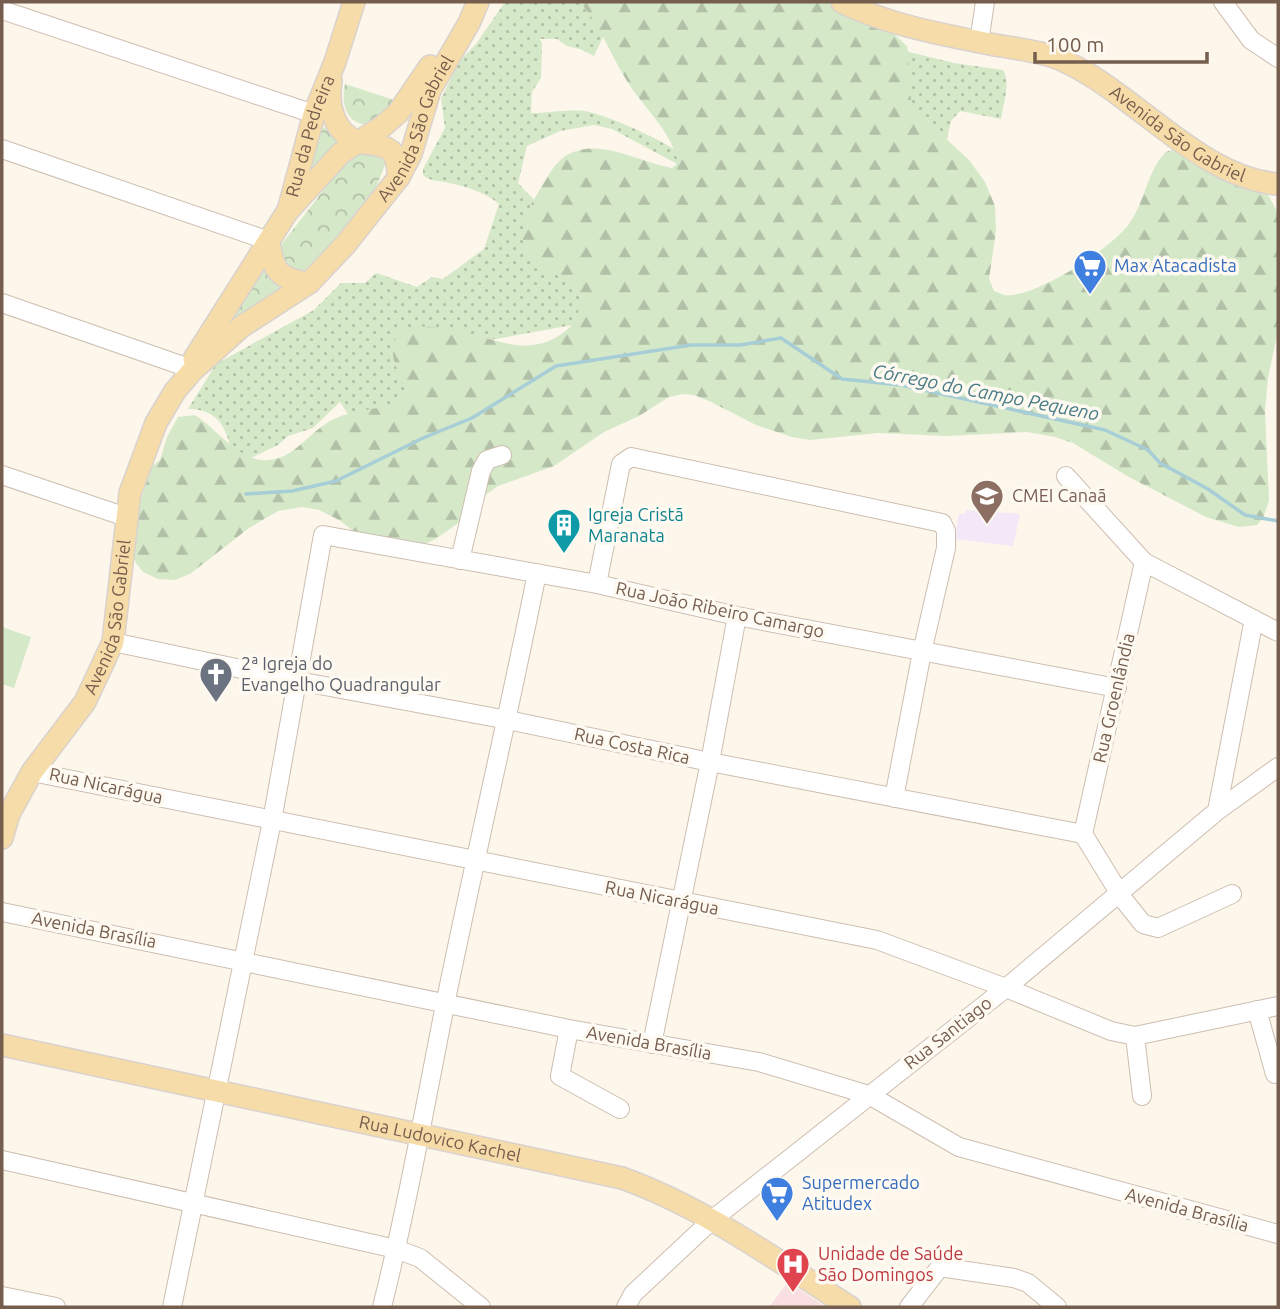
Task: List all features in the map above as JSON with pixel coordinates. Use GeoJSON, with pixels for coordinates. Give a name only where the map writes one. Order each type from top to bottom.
{"type":"FeatureCollection","features":[{"type":"Feature","properties":{"kind":"main road","name":"Rua da Pedreira"},"geometry":{"type":"LineString","coordinates":[[288,212],[314,114],[335,62],[354,2]]}},
{"type":"Feature","properties":{"kind":"main road","name":"Avenida São Gabriel"},"geometry":{"type":"LineString","coordinates":[[2,838],[9,814],[33,772],[85,702],[113,642],[130,493],[156,424],[288,212],[341,153],[351,138],[383,126],[397,113],[477,2]]}},
{"type":"Feature","properties":{"kind":"main road","name":"Avenida São Gabriel"},"geometry":{"type":"LineString","coordinates":[[186,375],[241,327],[309,283],[345,245],[399,177],[411,154],[430,90],[464,32],[477,2]]}},
{"type":"Feature","properties":{"kind":"main road","name":"Avenida São Gabriel"},"geometry":{"type":"LineString","coordinates":[[842,2],[893,22],[934,33],[1065,61],[1101,80],[1214,163],[1237,175],[1278,184]]}},
{"type":"Feature","properties":{"kind":"main road","name":"Rua da Pedreira"},"geometry":{"type":"LineString","coordinates":[[335,62],[330,104],[334,117],[351,138]]}},
{"type":"Feature","properties":{"kind":"main road"},"geometry":{"type":"LineString","coordinates":[[314,114],[351,138],[389,150],[396,158],[399,177]]}},
{"type":"Feature","properties":{"kind":"main road"},"geometry":{"type":"LineString","coordinates":[[269,241],[272,264],[284,276],[309,283]]}},
{"type":"Feature","properties":{"kind":"main road","name":"Rua Ludovico Kachel"},"geometry":{"type":"LineString","coordinates":[[2,1045],[420,1137],[622,1178],[658,1191],[713,1219],[850,1307]]}},
{"type":"Feature","properties":{"kind":"street"},"geometry":{"type":"LineString","coordinates":[[979,42],[985,2]]}},
{"type":"Feature","properties":{"kind":"street"},"geometry":{"type":"LineString","coordinates":[[1223,2],[1251,40],[1278,58]]}},
{"type":"Feature","properties":{"kind":"street"},"geometry":{"type":"LineString","coordinates":[[2,10],[314,114]]}},
{"type":"Feature","properties":{"kind":"street"},"geometry":{"type":"LineString","coordinates":[[2,149],[269,241]]}},
{"type":"Feature","properties":{"kind":"street"},"geometry":{"type":"LineString","coordinates":[[2,303],[186,375]]}},
{"type":"Feature","properties":{"kind":"street"},"geometry":{"type":"LineString","coordinates":[[460,560],[481,471],[488,460],[502,455]]}},
{"type":"Feature","properties":{"kind":"street"},"geometry":{"type":"LineString","coordinates":[[597,584],[621,464],[631,457],[942,523],[946,531],[946,548],[922,652],[894,798]]}},
{"type":"Feature","properties":{"kind":"street"},"geometry":{"type":"LineString","coordinates":[[2,475],[126,517]]}},
{"type":"Feature","properties":{"kind":"street"},"geometry":{"type":"LineString","coordinates":[[1066,476],[1144,562],[1278,632]]}},
{"type":"Feature","properties":{"kind":"street","name":"Rua João Ribeiro Camargo"},"geometry":{"type":"LineString","coordinates":[[298,681],[323,535],[597,584],[737,616],[1116,688]]}},
{"type":"Feature","properties":{"kind":"street","name":"Rua Groenlândia"},"geometry":{"type":"LineString","coordinates":[[1083,834],[1144,562]]}},
{"type":"Feature","properties":{"kind":"street"},"geometry":{"type":"LineString","coordinates":[[382,1307],[537,573]]}},
{"type":"Feature","properties":{"kind":"street"},"geometry":{"type":"LineString","coordinates":[[652,1044],[737,616]]}},
{"type":"Feature","properties":{"kind":"street"},"geometry":{"type":"LineString","coordinates":[[1217,811],[1254,619]]}},
{"type":"Feature","properties":{"kind":"street","name":"Rua Costa Rica"},"geometry":{"type":"LineString","coordinates":[[113,642],[298,681],[1083,834]]}},
{"type":"Feature","properties":{"kind":"street"},"geometry":{"type":"LineString","coordinates":[[172,1307],[272,821],[298,681]]}},
{"type":"Feature","properties":{"kind":"street","name":"Rua Santiago"},"geometry":{"type":"LineString","coordinates":[[626,1307],[633,1294],[713,1219],[1006,988],[1217,811],[1278,767]]}},
{"type":"Feature","properties":{"kind":"street","name":"Rua Nicarágua"},"geometry":{"type":"LineString","coordinates":[[33,772],[877,940],[1111,1031],[1135,1036],[1278,1006]]}},
{"type":"Feature","properties":{"kind":"street"},"geometry":{"type":"LineString","coordinates":[[1083,834],[1119,893],[1143,924],[1158,928],[1232,894]]}},
{"type":"Feature","properties":{"kind":"street","name":"Avenida Brasília"},"geometry":{"type":"LineString","coordinates":[[2,912],[569,1029],[759,1062],[869,1095],[958,1147],[1278,1234]]}},
{"type":"Feature","properties":{"kind":"street"},"geometry":{"type":"LineString","coordinates":[[1256,1010],[1275,1074]]}},
{"type":"Feature","properties":{"kind":"street"},"geometry":{"type":"LineString","coordinates":[[569,1029],[560,1076],[620,1109]]}},
{"type":"Feature","properties":{"kind":"street"},"geometry":{"type":"LineString","coordinates":[[1135,1036],[1142,1096]]}},
{"type":"Feature","properties":{"kind":"street"},"geometry":{"type":"LineString","coordinates":[[2,1160],[396,1249],[420,1258],[481,1307]]}},
{"type":"Feature","properties":{"kind":"street"},"geometry":{"type":"LineString","coordinates":[[909,1307],[940,1267],[1014,1278],[1028,1283],[1057,1307]]}},
{"type":"Feature","properties":{"kind":"street"},"geometry":{"type":"LineString","coordinates":[[2,1296],[56,1307]]}},
{"type":"Feature","properties":{"kind":"shaded area","name":"CMEI Canaã"},"geometry":{"type":"Polygon","coordinates":[[[966,510],[1020,514],[1013,546],[954,539],[959,514],[965,514],[966,510]]]}},
{"type":"Feature","properties":{"kind":"shaded area","name":"Unidade de Saúde São Domingos"},"geometry":{"type":"Polygon","coordinates":[[[788,1282],[826,1307],[769,1307],[788,1282]]]}},
{"type":"Feature","properties":{"kind":"green space"},"geometry":{"type":"Polygon","coordinates":[[[505,2],[594,2],[606,30],[594,56],[567,46],[557,39],[540,39],[541,78],[532,92],[531,113],[585,111],[597,114],[638,130],[688,158],[889,47],[954,63],[1003,70],[1006,87],[1001,119],[960,111],[951,121],[931,209],[679,165],[612,129],[594,125],[560,131],[527,146],[518,183],[539,205],[605,319],[496,339],[434,344],[419,401],[352,420],[340,402],[313,428],[288,436],[278,445],[234,466],[223,426],[210,414],[188,409],[216,364],[314,310],[341,283],[365,283],[376,273],[417,287],[432,277],[443,279],[484,249],[499,204],[473,190],[428,178],[423,175],[423,169],[445,128],[441,99],[459,61],[476,44],[505,2]]]}},
{"type":"Feature","properties":{"kind":"green space"},"geometry":{"type":"Polygon","coordinates":[[[580,2],[840,2],[892,32],[907,46],[908,85],[912,103],[927,121],[969,160],[985,182],[995,206],[996,231],[989,279],[994,291],[1004,295],[1034,289],[1053,280],[1109,244],[1131,221],[1154,168],[1168,151],[1184,150],[1258,184],[1270,198],[1278,215],[1278,331],[1268,378],[1265,411],[1269,501],[1263,518],[1257,525],[1239,527],[1206,517],[1127,476],[1073,443],[1055,437],[1027,432],[947,436],[878,433],[810,440],[756,425],[711,402],[683,394],[669,397],[639,416],[604,432],[554,466],[498,486],[484,496],[457,524],[418,547],[369,543],[339,520],[319,510],[302,507],[278,511],[249,528],[190,574],[175,580],[158,579],[143,572],[132,553],[138,510],[151,467],[160,460],[167,437],[178,417],[195,415],[239,451],[263,460],[276,459],[291,452],[334,419],[401,402],[406,389],[393,354],[396,338],[406,329],[423,326],[443,328],[527,346],[552,339],[571,325],[579,309],[580,298],[577,290],[532,260],[524,245],[523,231],[527,215],[548,175],[564,157],[590,149],[618,152],[672,168],[678,163],[664,131],[627,81],[600,30],[580,2]]]}},
{"type":"Feature","properties":{"kind":"green space"},"geometry":{"type":"Polygon","coordinates":[[[345,84],[397,101],[384,118],[374,123],[358,123],[351,118],[344,104],[345,84]]]}},
{"type":"Feature","properties":{"kind":"green space"},"geometry":{"type":"Polygon","coordinates":[[[320,125],[344,140],[296,195],[320,125]]]}},
{"type":"Feature","properties":{"kind":"green space"},"geometry":{"type":"Polygon","coordinates":[[[359,150],[381,156],[385,165],[375,190],[313,266],[303,273],[292,272],[279,260],[281,245],[343,165],[359,150]]]}},
{"type":"Feature","properties":{"kind":"green space"},"geometry":{"type":"Polygon","coordinates":[[[264,265],[288,290],[221,333],[264,265]]]}},
{"type":"Feature","properties":{"kind":"green space"},"geometry":{"type":"Polygon","coordinates":[[[2,627],[31,637],[14,688],[2,684],[2,627]]]}},
{"type":"Feature","properties":{"kind":"waterway","name":"Córrego do Campo Pequeno"},"geometry":{"type":"LineString","coordinates":[[246,494],[292,491],[336,481],[423,438],[472,418],[556,366],[691,345],[740,345],[781,338],[842,379],[901,385],[1105,430],[1148,450],[1160,463],[1208,489],[1245,515],[1278,521]]}},
{"type":"Feature","properties":{"kind":"place","name":"Max Atacadista"},"geometry":{"type":"Point","coordinates":[1090,296]}},
{"type":"Feature","properties":{"kind":"place","name":"CMEI Canaã"},"geometry":{"type":"Point","coordinates":[987,526]}},
{"type":"Feature","properties":{"kind":"place","name":"Igreja Cristã Maranata"},"geometry":{"type":"Point","coordinates":[564,555]}},
{"type":"Feature","properties":{"kind":"place","name":"2ª Igreja do Evangelho Quadrangular"},"geometry":{"type":"Point","coordinates":[216,704]}},
{"type":"Feature","properties":{"kind":"place","name":"Supermercado Atitudex"},"geometry":{"type":"Point","coordinates":[777,1223]}},
{"type":"Feature","properties":{"kind":"place","name":"Unidade de Saúde São Domingos"},"geometry":{"type":"Point","coordinates":[793,1294]}}]}
